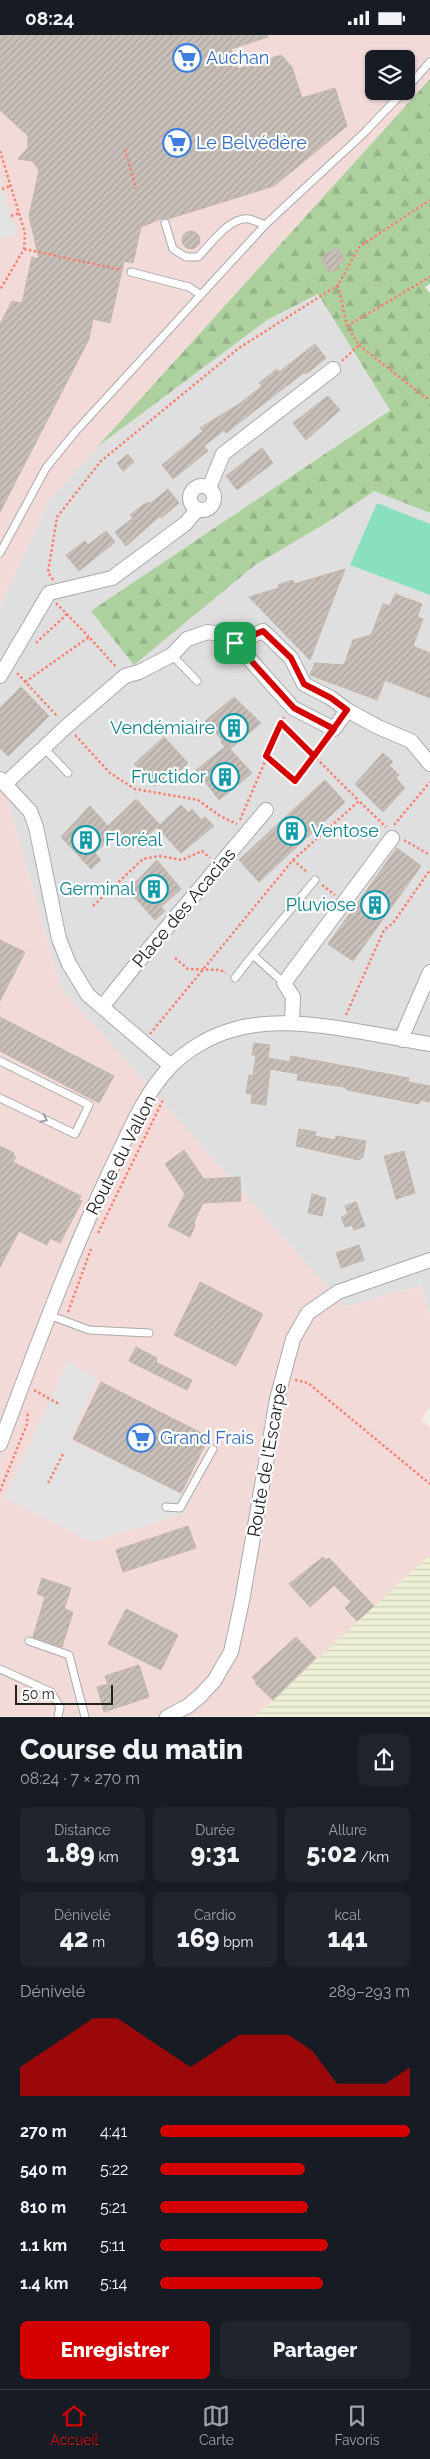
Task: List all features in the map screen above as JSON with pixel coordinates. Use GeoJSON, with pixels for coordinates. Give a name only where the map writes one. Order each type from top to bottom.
{"type":"FeatureCollection","features":[{"type":"Feature","properties":{"kind":"street"},"geometry":{"type":"LineString","coordinates":[[0,676],[49,593],[112,578],[185,524],[197,510],[206,510],[213,504],[214,495],[209,488],[223,454],[333,369]]}},
{"type":"Feature","properties":{"kind":"street"},"geometry":{"type":"LineString","coordinates":[[235,643],[263,631],[291,658],[304,684],[378,727],[412,741],[430,763]]}},
{"type":"Feature","properties":{"kind":"street"},"geometry":{"type":"LineString","coordinates":[[171,1066],[88,995],[69,964],[59,939],[36,827],[30,811],[2,781],[44,748],[125,676],[139,672],[172,655],[187,639],[208,632],[229,636],[294,708],[334,729],[347,710]]}},
{"type":"Feature","properties":{"kind":"street","name":"Place des Acacias"},"geometry":{"type":"LineString","coordinates":[[102,1007],[266,810]]}},
{"type":"Feature","properties":{"kind":"street"},"geometry":{"type":"LineString","coordinates":[[292,1023],[293,997],[284,983],[393,836]]}},
{"type":"Feature","properties":{"kind":"street"},"geometry":{"type":"LineString","coordinates":[[403,1040],[404,1032],[430,972]]}},
{"type":"Feature","properties":{"kind":"street","name":"Route du Vallon"},"geometry":{"type":"LineString","coordinates":[[0,1445],[55,1318],[68,1262],[137,1115],[171,1066],[212,1037],[233,1029],[269,1022],[292,1023],[430,1044]]}},
{"type":"Feature","properties":{"kind":"street","name":"Route de l'Escarpe"},"geometry":{"type":"LineString","coordinates":[[167,1717],[188,1705],[214,1681],[231,1652],[242,1601],[277,1399],[293,1339],[308,1313],[338,1292],[430,1260]]}},
{"type":"Feature","properties":{"kind":"lane"},"geometry":{"type":"LineString","coordinates":[[415,79],[430,62]]}},
{"type":"Feature","properties":{"kind":"lane"},"geometry":{"type":"LineString","coordinates":[[0,553],[46,468],[76,431],[265,225],[364,133],[395,100]]}},
{"type":"Feature","properties":{"kind":"lane"},"geometry":{"type":"LineString","coordinates":[[165,223],[172,249],[186,257],[198,257],[229,226],[239,220],[249,219],[265,225]]}},
{"type":"Feature","properties":{"kind":"lane"},"geometry":{"type":"LineString","coordinates":[[131,272],[190,287],[201,295]]}},
{"type":"Feature","properties":{"kind":"lane"},"geometry":{"type":"LineString","coordinates":[[172,655],[197,681]]}},
{"type":"Feature","properties":{"kind":"lane"},"geometry":{"type":"LineString","coordinates":[[44,748],[68,773]]}},
{"type":"Feature","properties":{"kind":"lane"},"geometry":{"type":"LineString","coordinates":[[235,978],[315,880]]}},
{"type":"Feature","properties":{"kind":"lane"},"geometry":{"type":"LineString","coordinates":[[253,955],[284,983]]}},
{"type":"Feature","properties":{"kind":"lane"},"geometry":{"type":"LineString","coordinates":[[0,1061],[89,1105],[75,1134],[0,1098]]}},
{"type":"Feature","properties":{"kind":"lane"},"geometry":{"type":"LineString","coordinates":[[55,1318],[89,1330],[149,1333]]}},
{"type":"Feature","properties":{"kind":"lane"},"geometry":{"type":"LineString","coordinates":[[166,1507],[180,1508],[212,1449]]}},
{"type":"Feature","properties":{"kind":"lane"},"geometry":{"type":"LineString","coordinates":[[29,1641],[69,1655],[85,1717]]}},
{"type":"Feature","properties":{"kind":"lane"},"geometry":{"type":"LineString","coordinates":[[0,1669],[51,1692],[60,1707],[58,1717]]}},
{"type":"Feature","properties":{"kind":"path"},"geometry":{"type":"LineString","coordinates":[[125,149],[136,189]]}},
{"type":"Feature","properties":{"kind":"path"},"geometry":{"type":"LineString","coordinates":[[0,151],[2,164],[11,186],[25,233],[24,249],[0,290]]}},
{"type":"Feature","properties":{"kind":"path"},"geometry":{"type":"LineString","coordinates":[[2,189],[11,186]]}},
{"type":"Feature","properties":{"kind":"path"},"geometry":{"type":"LineString","coordinates":[[58,590],[48,572],[57,517],[101,461],[239,348],[338,285],[359,247],[430,200]]}},
{"type":"Feature","properties":{"kind":"path"},"geometry":{"type":"LineString","coordinates":[[11,216],[19,213]]}},
{"type":"Feature","properties":{"kind":"path"},"geometry":{"type":"LineString","coordinates":[[24,249],[131,272]]}},
{"type":"Feature","properties":{"kind":"path"},"geometry":{"type":"LineString","coordinates":[[0,277],[6,280]]}},
{"type":"Feature","properties":{"kind":"path"},"geometry":{"type":"LineString","coordinates":[[347,325],[430,277]]}},
{"type":"Feature","properties":{"kind":"path"},"geometry":{"type":"LineString","coordinates":[[338,285],[347,325],[359,345],[426,398],[430,398]]}},
{"type":"Feature","properties":{"kind":"path"},"geometry":{"type":"LineString","coordinates":[[333,369],[359,345]]}},
{"type":"Feature","properties":{"kind":"path"},"geometry":{"type":"LineString","coordinates":[[32,647],[67,613],[114,664]]}},
{"type":"Feature","properties":{"kind":"path"},"geometry":{"type":"LineString","coordinates":[[25,682],[89,637]]}},
{"type":"Feature","properties":{"kind":"path"},"geometry":{"type":"LineString","coordinates":[[16,672],[59,718]]}},
{"type":"Feature","properties":{"kind":"path"},"geometry":{"type":"LineString","coordinates":[[72,732],[110,773],[135,789],[198,800],[220,816],[238,825],[281,723],[393,836],[430,855]]}},
{"type":"Feature","properties":{"kind":"path"},"geometry":{"type":"LineString","coordinates":[[266,756],[295,781],[334,729]]}},
{"type":"Feature","properties":{"kind":"path"},"geometry":{"type":"LineString","coordinates":[[293,860],[359,801]]}},
{"type":"Feature","properties":{"kind":"path"},"geometry":{"type":"LineString","coordinates":[[93,906],[143,859],[160,856],[182,860],[202,851],[220,866]]}},
{"type":"Feature","properties":{"kind":"path"},"geometry":{"type":"LineString","coordinates":[[343,1021],[384,930],[393,923],[428,876],[430,870]]}},
{"type":"Feature","properties":{"kind":"path"},"geometry":{"type":"LineString","coordinates":[[175,958],[188,969],[220,970],[235,978]]}},
{"type":"Feature","properties":{"kind":"path"},"geometry":{"type":"LineString","coordinates":[[55,1318],[69,1311],[95,1241],[165,1095]]}},
{"type":"Feature","properties":{"kind":"path"},"geometry":{"type":"LineString","coordinates":[[291,1380],[308,1383],[430,1484]]}},
{"type":"Feature","properties":{"kind":"path"},"geometry":{"type":"LineString","coordinates":[[30,1396],[32,1385]]}},
{"type":"Feature","properties":{"kind":"path"},"geometry":{"type":"LineString","coordinates":[[31,1389],[59,1403]]}},
{"type":"Feature","properties":{"kind":"path"},"geometry":{"type":"LineString","coordinates":[[0,1491],[27,1423],[29,1403]]}},
{"type":"Feature","properties":{"kind":"path"},"geometry":{"type":"LineString","coordinates":[[48,1483],[63,1453]]}},
{"type":"Feature","properties":{"kind":"shaded area"},"geometry":{"type":"Polygon","coordinates":[[[0,35],[430,35],[430,79],[415,96],[415,50],[365,50],[365,100],[411,100],[49,500],[0,607],[0,35]]]}},
{"type":"Feature","properties":{"kind":"shaded area"},"geometry":{"type":"Polygon","coordinates":[[[0,181],[17,234],[0,239],[0,181]]]}},
{"type":"Feature","properties":{"kind":"shaded area"},"geometry":{"type":"Polygon","coordinates":[[[318,294],[390,409],[92,612],[214,597],[255,565],[328,522],[374,491],[430,513],[430,1314],[421,1285],[345,1307],[61,988],[0,772],[0,607],[49,500],[97,447],[267,320],[318,294]]]}},
{"type":"Feature","properties":{"kind":"shaded area"},"geometry":{"type":"Polygon","coordinates":[[[0,772],[61,988],[345,1307],[421,1285],[430,1314],[430,1407],[421,1420],[430,1428],[430,1555],[256,1716],[0,1716],[0,772]]]}},
{"type":"Feature","properties":{"kind":"shaded area"},"geometry":{"type":"Polygon","coordinates":[[[68,1361],[97,1380],[70,1440],[192,1498],[184,1513],[92,1542],[5,1498],[68,1361]]]}},
{"type":"Feature","properties":{"kind":"green space"},"geometry":{"type":"Polygon","coordinates":[[[430,79],[430,284],[425,287],[430,293],[430,513],[374,491],[328,522],[255,565],[134,665],[91,611],[390,410],[318,294],[267,320],[97,447],[411,100],[415,100],[415,96],[430,79]]]}},
{"type":"Feature","properties":{"kind":"green space"},"geometry":{"type":"Polygon","coordinates":[[[377,503],[430,524],[430,595],[350,565],[377,503]]]}},
{"type":"Feature","properties":{"kind":"green space"},"geometry":{"type":"Polygon","coordinates":[[[430,1555],[430,1716],[256,1716],[430,1555]]]}},
{"type":"Feature","properties":{"kind":"building","name":"Le Belvédère"},"geometry":{"type":"Polygon","coordinates":[[[0,35],[267,35],[268,37],[231,49],[238,69],[281,55],[292,67],[302,98],[335,88],[347,126],[274,186],[168,219],[163,218],[141,227],[133,263],[124,261],[110,323],[93,319],[89,339],[0,512],[0,324],[12,301],[22,303],[32,257],[39,259],[29,216],[39,170],[32,161],[18,159],[28,148],[28,136],[0,110],[0,35]]]}},
{"type":"Feature","properties":{"kind":"building"},"geometry":{"type":"Polygon","coordinates":[[[187,231],[195,231],[200,236],[198,247],[187,249],[182,244],[182,236],[187,231]]]}},
{"type":"Feature","properties":{"kind":"building"},"geometry":{"type":"Polygon","coordinates":[[[337,247],[345,260],[337,265],[339,268],[330,273],[321,258],[337,247]]]}},
{"type":"Feature","properties":{"kind":"building"},"geometry":{"type":"Polygon","coordinates":[[[315,344],[326,358],[309,372],[302,374],[226,433],[224,430],[204,446],[208,451],[173,479],[162,465],[203,431],[200,428],[239,404],[262,386],[259,383],[277,369],[279,372],[315,344]]]}},
{"type":"Feature","properties":{"kind":"building"},"geometry":{"type":"Polygon","coordinates":[[[328,396],[340,410],[306,440],[293,423],[328,396]]]}},
{"type":"Feature","properties":{"kind":"building"},"geometry":{"type":"Polygon","coordinates":[[[262,448],[273,463],[237,490],[226,476],[262,448]]]}},
{"type":"Feature","properties":{"kind":"building"},"geometry":{"type":"Polygon","coordinates":[[[128,454],[134,462],[123,471],[117,463],[128,454]]]}},
{"type":"Feature","properties":{"kind":"building"},"geometry":{"type":"Polygon","coordinates":[[[168,489],[179,503],[161,518],[160,516],[126,546],[115,532],[133,518],[130,515],[143,505],[149,502],[150,504],[168,489]]]}},
{"type":"Feature","properties":{"kind":"building"},"geometry":{"type":"Polygon","coordinates":[[[106,531],[115,542],[79,571],[66,555],[85,541],[88,545],[106,531]]]}},
{"type":"Feature","properties":{"kind":"building"},"geometry":{"type":"Polygon","coordinates":[[[345,569],[310,660],[249,597],[279,588],[278,585],[293,580],[294,584],[345,569]]]}},
{"type":"Feature","properties":{"kind":"building"},"geometry":{"type":"Polygon","coordinates":[[[395,594],[422,604],[417,617],[423,619],[413,646],[430,653],[430,698],[385,680],[377,700],[310,675],[315,663],[344,665],[353,640],[371,635],[383,604],[390,606],[395,594]]]}},
{"type":"Feature","properties":{"kind":"building"},"geometry":{"type":"Polygon","coordinates":[[[21,687],[49,716],[8,756],[0,748],[0,708],[21,687]]]}},
{"type":"Feature","properties":{"kind":"building"},"geometry":{"type":"Polygon","coordinates":[[[234,697],[261,723],[230,749],[252,773],[219,800],[196,770],[225,747],[221,742],[223,741],[205,721],[234,697]]]}},
{"type":"Feature","properties":{"kind":"building"},"geometry":{"type":"Polygon","coordinates":[[[164,737],[188,763],[168,781],[165,778],[155,786],[134,764],[164,737]]]}},
{"type":"Feature","properties":{"kind":"building"},"geometry":{"type":"Polygon","coordinates":[[[383,753],[393,762],[389,765],[399,775],[396,778],[405,788],[383,812],[355,784],[383,753]]]}},
{"type":"Feature","properties":{"kind":"building","name":"Ventose"},"geometry":{"type":"Polygon","coordinates":[[[325,780],[345,802],[259,882],[239,860],[325,780]]]}},
{"type":"Feature","properties":{"kind":"building"},"geometry":{"type":"Polygon","coordinates":[[[136,799],[160,825],[181,805],[189,813],[192,809],[201,820],[205,817],[214,826],[181,853],[157,827],[140,843],[137,840],[128,849],[115,834],[95,853],[101,860],[91,869],[61,837],[90,806],[108,826],[136,799]]]}},
{"type":"Feature","properties":{"kind":"building","name":"Pluviose"},"geometry":{"type":"Polygon","coordinates":[[[397,848],[421,866],[353,961],[328,944],[397,848]]]}},
{"type":"Feature","properties":{"kind":"building","name":"Germinal"},"geometry":{"type":"Polygon","coordinates":[[[157,860],[181,889],[161,907],[165,911],[155,920],[128,890],[157,860]]]}},
{"type":"Feature","properties":{"kind":"building"},"geometry":{"type":"Polygon","coordinates":[[[0,940],[25,952],[0,1001],[0,940]]]}},
{"type":"Feature","properties":{"kind":"building"},"geometry":{"type":"Polygon","coordinates":[[[0,1017],[114,1076],[99,1103],[0,1051],[0,1017]]]}},
{"type":"Feature","properties":{"kind":"building"},"geometry":{"type":"Polygon","coordinates":[[[254,1043],[270,1045],[268,1058],[290,1062],[291,1056],[409,1078],[408,1082],[430,1086],[429,1102],[420,1100],[419,1104],[347,1090],[344,1087],[297,1080],[298,1074],[270,1069],[266,1105],[251,1103],[252,1094],[246,1093],[249,1075],[253,1076],[256,1055],[252,1055],[254,1043]]]}},
{"type":"Feature","properties":{"kind":"building"},"geometry":{"type":"Polygon","coordinates":[[[299,1129],[316,1132],[315,1136],[335,1140],[336,1136],[366,1141],[363,1157],[359,1160],[296,1146],[299,1129]]]}},
{"type":"Feature","properties":{"kind":"building"},"geometry":{"type":"Polygon","coordinates":[[[0,1146],[14,1153],[13,1156],[16,1157],[13,1162],[81,1196],[79,1200],[82,1201],[60,1243],[50,1238],[47,1245],[19,1231],[0,1267],[0,1146]]]}},
{"type":"Feature","properties":{"kind":"building"},"geometry":{"type":"Polygon","coordinates":[[[184,1150],[204,1179],[240,1177],[241,1201],[203,1203],[194,1222],[195,1226],[190,1237],[168,1226],[185,1194],[165,1164],[184,1150]]]}},
{"type":"Feature","properties":{"kind":"building"},"geometry":{"type":"Polygon","coordinates":[[[404,1151],[415,1193],[396,1199],[384,1156],[404,1151]]]}},
{"type":"Feature","properties":{"kind":"building"},"geometry":{"type":"Polygon","coordinates":[[[312,1194],[326,1198],[322,1216],[308,1213],[312,1194]]]}},
{"type":"Feature","properties":{"kind":"building"},"geometry":{"type":"Polygon","coordinates":[[[356,1202],[365,1226],[354,1230],[352,1225],[345,1227],[341,1217],[348,1214],[345,1206],[356,1202]]]}},
{"type":"Feature","properties":{"kind":"building"},"geometry":{"type":"Polygon","coordinates":[[[359,1245],[364,1260],[341,1268],[336,1253],[359,1245]]]}},
{"type":"Feature","properties":{"kind":"building"},"geometry":{"type":"Polygon","coordinates":[[[200,1282],[263,1314],[236,1366],[174,1335],[200,1282]]]}},
{"type":"Feature","properties":{"kind":"building"},"geometry":{"type":"Polygon","coordinates":[[[136,1347],[157,1358],[156,1362],[192,1380],[187,1390],[129,1361],[136,1347]]]}},
{"type":"Feature","properties":{"kind":"building","name":"Grand Frais"},"geometry":{"type":"Polygon","coordinates":[[[101,1382],[209,1437],[181,1493],[73,1439],[101,1382]]]}},
{"type":"Feature","properties":{"kind":"building"},"geometry":{"type":"Polygon","coordinates":[[[188,1526],[196,1548],[123,1572],[116,1550],[188,1526]]]}},
{"type":"Feature","properties":{"kind":"building"},"geometry":{"type":"Polygon","coordinates":[[[323,1557],[326,1560],[329,1558],[374,1606],[357,1621],[345,1608],[351,1602],[334,1585],[310,1607],[289,1584],[323,1557]]]}},
{"type":"Feature","properties":{"kind":"building"},"geometry":{"type":"Polygon","coordinates":[[[42,1578],[71,1588],[64,1609],[73,1612],[62,1647],[33,1637],[45,1597],[37,1594],[42,1578]]]}},
{"type":"Feature","properties":{"kind":"building"},"geometry":{"type":"Polygon","coordinates":[[[126,1609],[178,1635],[161,1670],[108,1644],[126,1609]]]}},
{"type":"Feature","properties":{"kind":"building"},"geometry":{"type":"Polygon","coordinates":[[[296,1637],[316,1658],[273,1700],[255,1683],[257,1683],[252,1677],[296,1637]]]}},
{"type":"Feature","properties":{"kind":"building"},"geometry":{"type":"Polygon","coordinates":[[[139,1665],[149,1697],[104,1712],[97,1687],[108,1684],[105,1676],[139,1665]]]}},
{"type":"Feature","properties":{"kind":"place","name":"Auchan"},"geometry":{"type":"Point","coordinates":[187,58]}},
{"type":"Feature","properties":{"kind":"place","name":"Le Belvédère"},"geometry":{"type":"Point","coordinates":[177,143]}},
{"type":"Feature","properties":{"kind":"place","name":"Vendémiaire"},"geometry":{"type":"Point","coordinates":[234,728]}},
{"type":"Feature","properties":{"kind":"place","name":"Fructidor"},"geometry":{"type":"Point","coordinates":[225,777]}},
{"type":"Feature","properties":{"kind":"place","name":"Ventose"},"geometry":{"type":"Point","coordinates":[292,831]}},
{"type":"Feature","properties":{"kind":"place","name":"Floréal"},"geometry":{"type":"Point","coordinates":[86,840]}},
{"type":"Feature","properties":{"kind":"place","name":"Germinal"},"geometry":{"type":"Point","coordinates":[154,889]}},
{"type":"Feature","properties":{"kind":"place","name":"Pluviose"},"geometry":{"type":"Point","coordinates":[375,905]}},
{"type":"Feature","properties":{"kind":"place","name":"Grand Frais"},"geometry":{"type":"Point","coordinates":[141,1438]}},
{"type":"Feature","properties":{"kind":"route"},"geometry":{"type":"LineString","coordinates":[[235,643],[263,631],[291,658],[304,684],[331,698],[347,710],[314,756],[281,723],[266,756],[295,781],[314,756],[334,729],[294,708],[235,643]]}}]}
